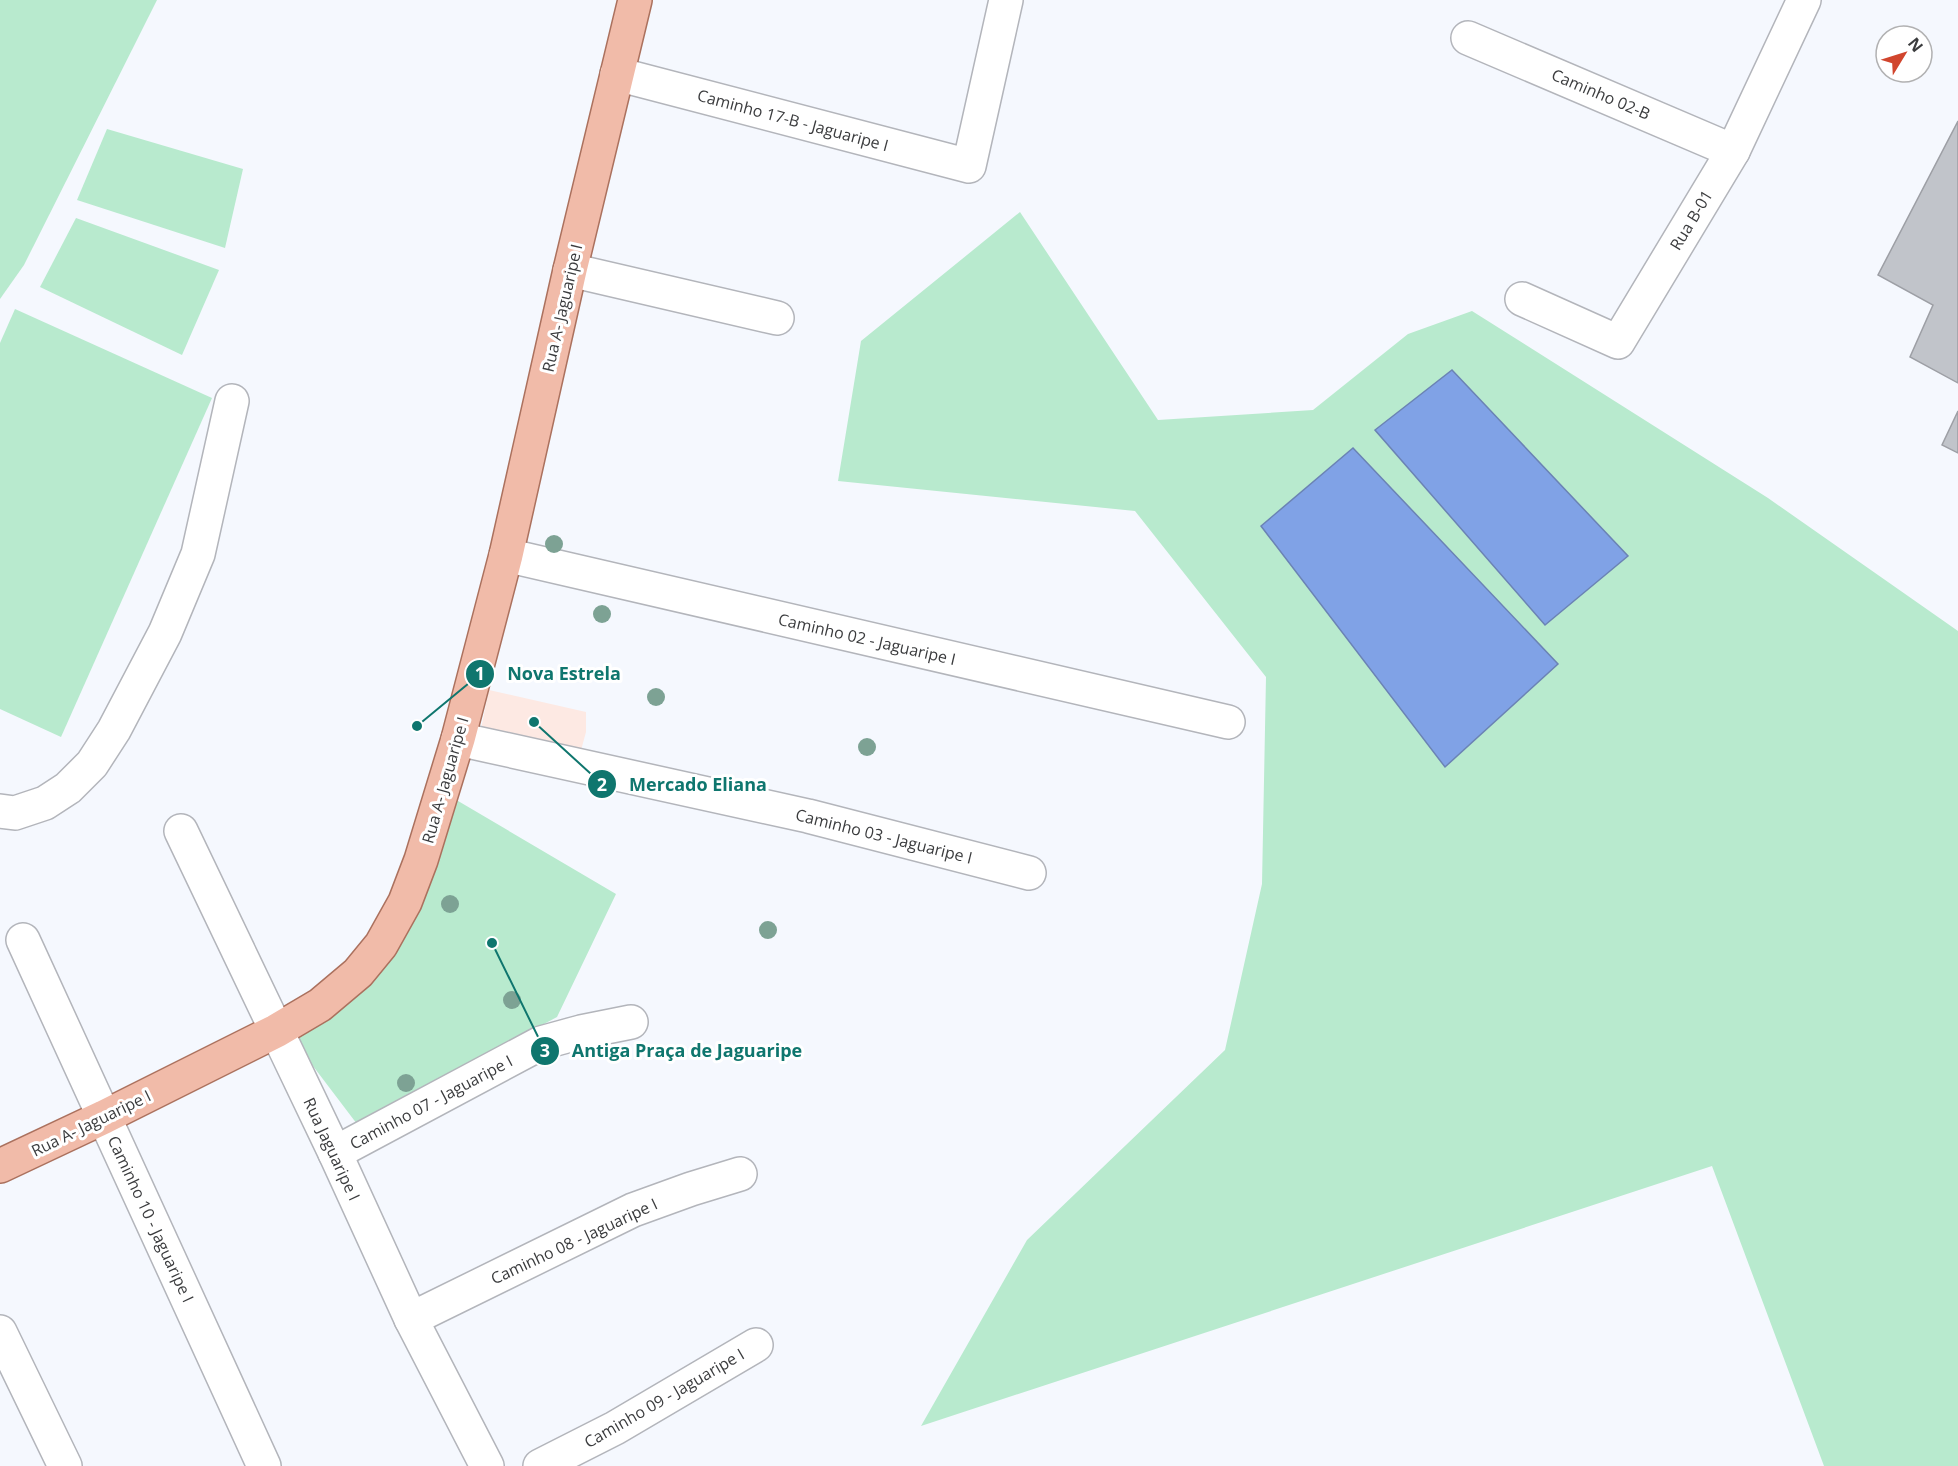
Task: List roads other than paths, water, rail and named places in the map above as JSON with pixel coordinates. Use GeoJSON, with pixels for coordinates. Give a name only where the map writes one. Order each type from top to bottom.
{"type":"FeatureCollection","features":[{"type":"Feature","properties":{"kind":"main road","name":"Rua A- Jaguaripe I"},"geometry":{"type":"LineString","coordinates":[[0,1166],[105,1118],[320,1005],[358,973],[381,945],[405,902],[422,860],[458,739],[506,555],[570,270],[635,0]]}},
{"type":"Feature","properties":{"kind":"street","name":"Caminho 17-B - Jaguaripe I"},"geometry":{"type":"LineString","coordinates":[[617,74],[969,166],[1006,0]]}},
{"type":"Feature","properties":{"kind":"street","name":"Rua B-01"},"geometry":{"type":"LineString","coordinates":[[1522,299],[1618,342],[1733,151],[1804,0]]}},
{"type":"Feature","properties":{"kind":"street","name":"Caminho 02-B"},"geometry":{"type":"LineString","coordinates":[[1468,38],[1733,151]]}},
{"type":"Feature","properties":{"kind":"street"},"geometry":{"type":"LineString","coordinates":[[570,270],[777,318]]}},
{"type":"Feature","properties":{"kind":"street"},"geometry":{"type":"LineString","coordinates":[[0,812],[15,813],[45,803],[68,788],[92,764],[114,730],[165,633],[198,554],[232,401]]}},
{"type":"Feature","properties":{"kind":"street","name":"Caminho 02 - Jaguaripe I"},"geometry":{"type":"LineString","coordinates":[[506,555],[1228,722]]}},
{"type":"Feature","properties":{"kind":"street","name":"Caminho 03 - Jaguaripe I"},"geometry":{"type":"LineString","coordinates":[[458,739],[808,816],[1029,873]]}},
{"type":"Feature","properties":{"kind":"street","name":"Rua Jaguaripe I"},"geometry":{"type":"LineString","coordinates":[[181,831],[335,1153],[411,1319],[487,1466]]}},
{"type":"Feature","properties":{"kind":"street","name":"Caminho 10 - Jaguaripe I"},"geometry":{"type":"LineString","coordinates":[[23,940],[264,1466]]}},
{"type":"Feature","properties":{"kind":"street","name":"Caminho 07 - Jaguaripe I"},"geometry":{"type":"LineString","coordinates":[[335,1153],[541,1043],[631,1022]]}},
{"type":"Feature","properties":{"kind":"street","name":"Caminho 08 - Jaguaripe I"},"geometry":{"type":"LineString","coordinates":[[411,1319],[633,1210],[741,1174]]}},
{"type":"Feature","properties":{"kind":"street"},"geometry":{"type":"LineString","coordinates":[[0,1332],[65,1466]]}},
{"type":"Feature","properties":{"kind":"street","name":"Caminho 09 - Jaguaripe I"},"geometry":{"type":"LineString","coordinates":[[540,1466],[615,1428],[756,1345]]}},
{"type":"Feature","properties":{"kind":"water"},"geometry":{"type":"Polygon","coordinates":[[[1452,370],[1628,556],[1545,625],[1375,430],[1452,370]]]}},
{"type":"Feature","properties":{"kind":"water"},"geometry":{"type":"Polygon","coordinates":[[[1353,448],[1558,664],[1445,767],[1261,526],[1353,448]]]}},
{"type":"Feature","properties":{"kind":"place","name":"Mercado Eliana"},"geometry":{"type":"Point","coordinates":[534,722]}},
{"type":"Feature","properties":{"kind":"place","name":"Nova Estrela"},"geometry":{"type":"Point","coordinates":[417,726]}},
{"type":"Feature","properties":{"kind":"place","name":"Antiga Praça de Jaguaripe"},"geometry":{"type":"Point","coordinates":[492,943]}}]}
